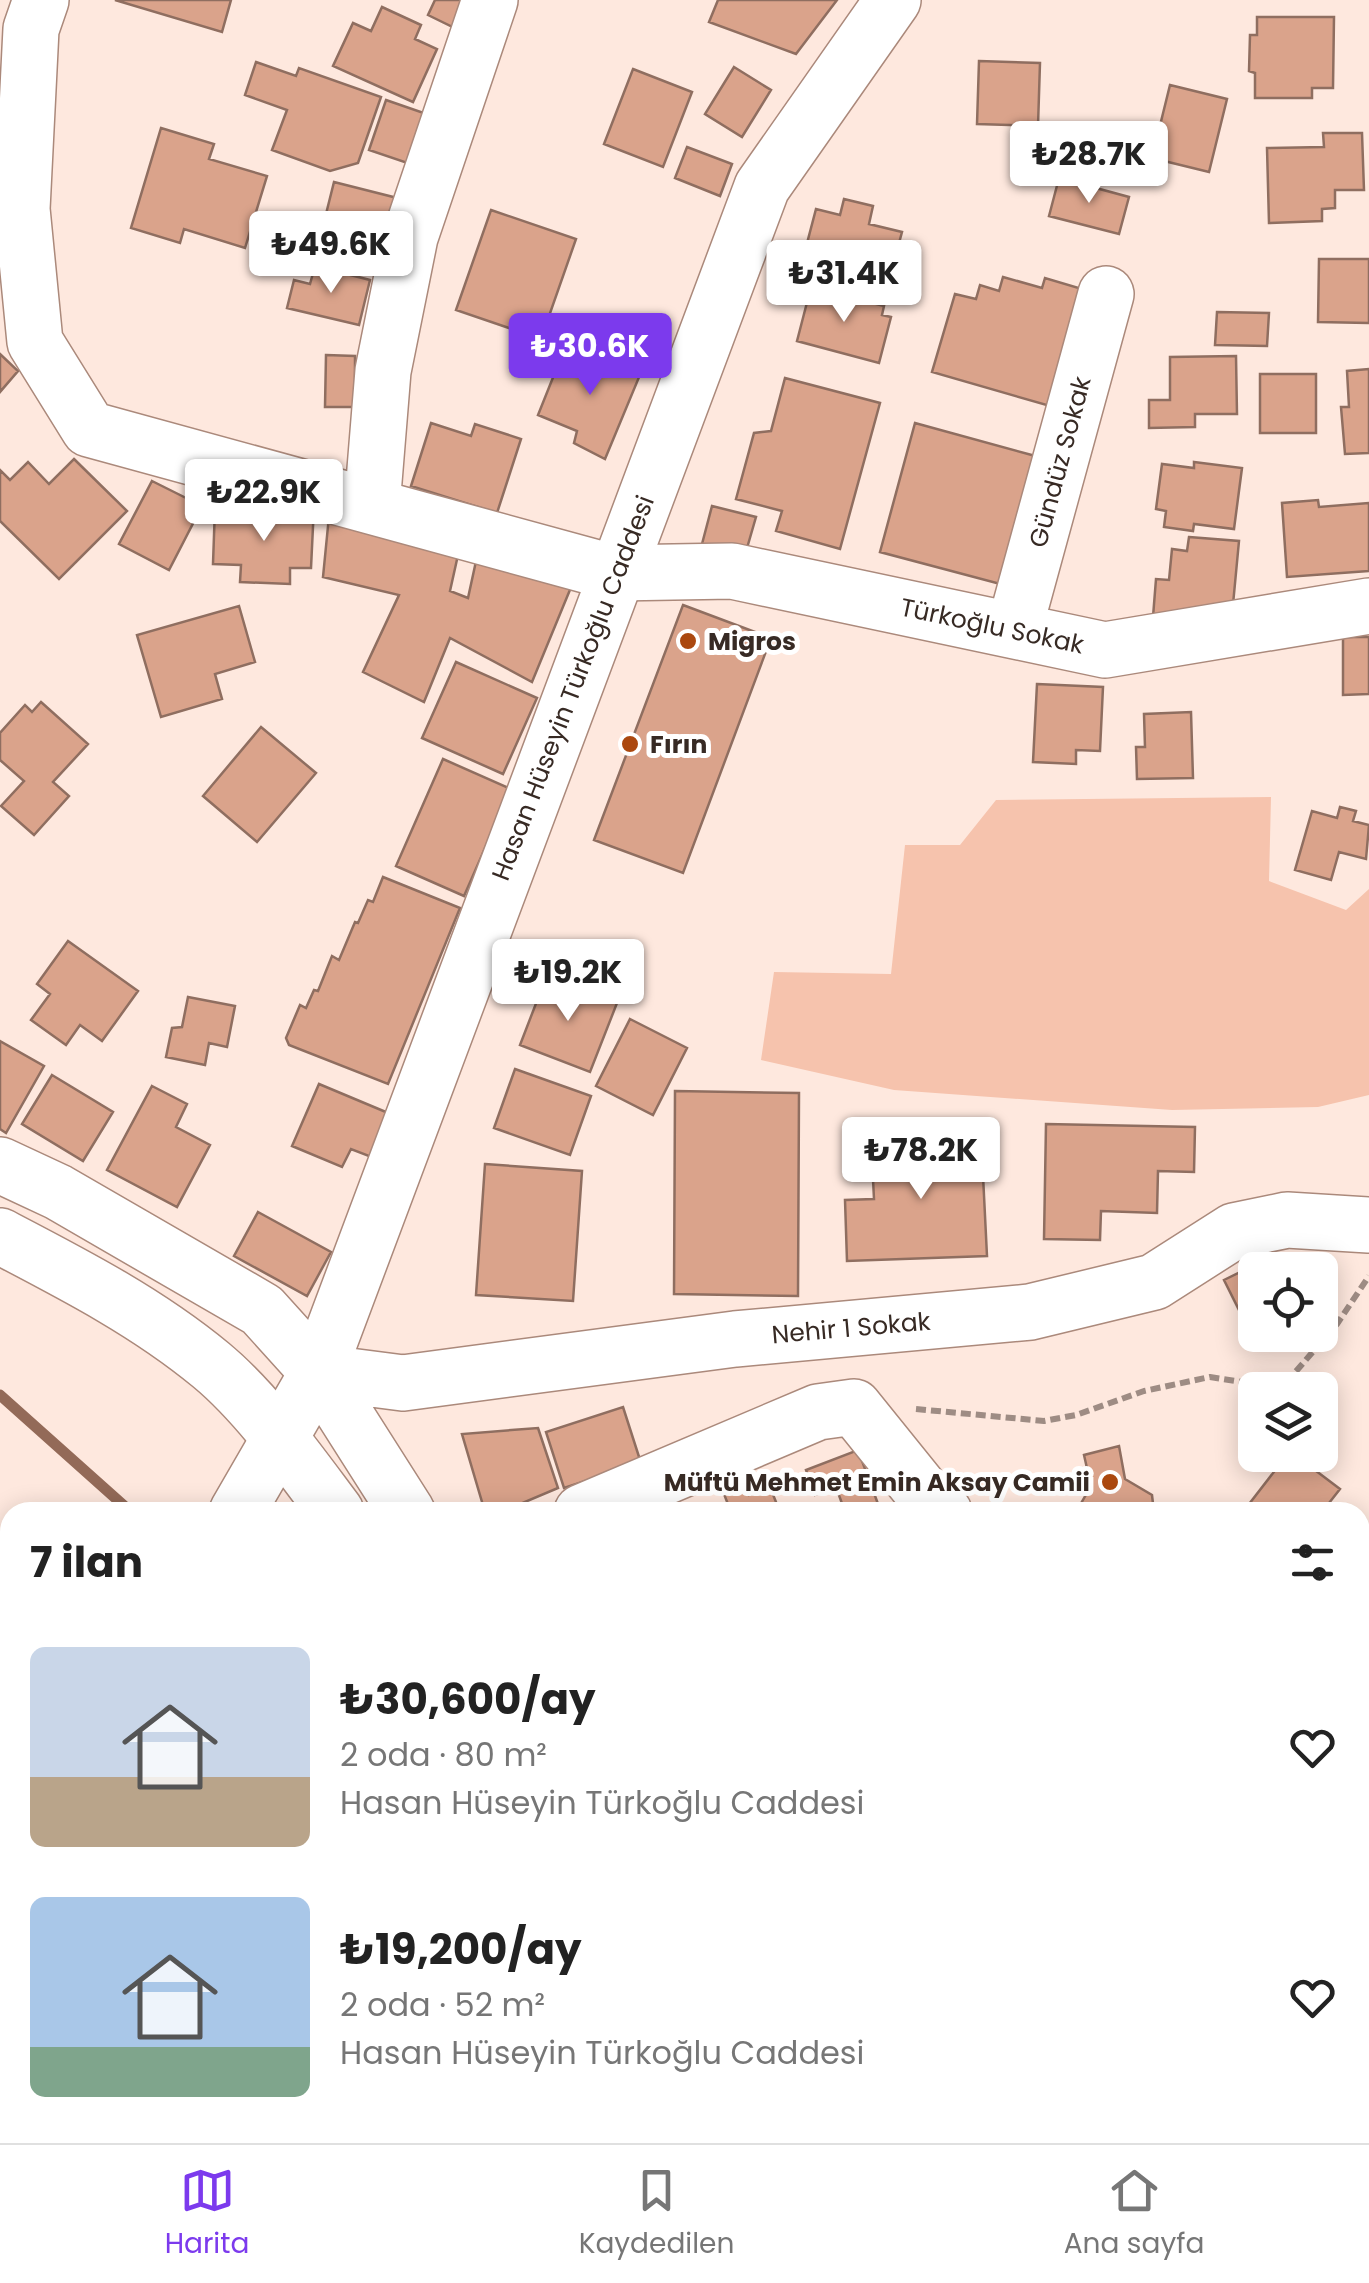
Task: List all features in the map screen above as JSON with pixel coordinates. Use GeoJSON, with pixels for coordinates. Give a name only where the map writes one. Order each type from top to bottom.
{"type":"FeatureCollection","features":[{"type":"Feature","properties":{"kind":"street","name":"Türkoğlu Sokak"},"geometry":{"type":"LineString","coordinates":[[40,0],[31,30],[22,209],[35,342],[89,430],[615,574],[732,571],[1105,650],[1369,606]]}},
{"type":"Feature","properties":{"kind":"street"},"geometry":{"type":"LineString","coordinates":[[372,506],[384,371],[410,237],[490,0]]}},
{"type":"Feature","properties":{"kind":"street","name":"Hasan Hüseyin Türkoğlu Caddesi"},"geometry":{"type":"LineString","coordinates":[[244,1502],[318,1372],[762,187],[894,0]]}},
{"type":"Feature","properties":{"kind":"street","name":"Gündüz Sokak"},"geometry":{"type":"LineString","coordinates":[[1014,630],[1106,294]]}},
{"type":"Feature","properties":{"kind":"street"},"geometry":{"type":"LineString","coordinates":[[0,1165],[58,1192],[262,1310],[318,1372],[401,1502]]}},
{"type":"Feature","properties":{"kind":"street","name":"Nehir 1 Sokak"},"geometry":{"type":"LineString","coordinates":[[318,1372],[403,1383],[735,1339],[1030,1312],[1154,1282],[1234,1231],[1287,1220],[1369,1224]]}},
{"type":"Feature","properties":{"kind":"street"},"geometry":{"type":"LineString","coordinates":[[0,1236],[109,1293],[213,1366],[279,1438],[328,1502]]}},
{"type":"Feature","properties":{"kind":"street"},"geometry":{"type":"LineString","coordinates":[[606,1502],[818,1412],[854,1407],[933,1502]]}},
{"type":"Feature","properties":{"kind":"path"},"geometry":{"type":"LineString","coordinates":[[854,1407],[1044,1420],[1076,1416],[1144,1392],[1210,1377],[1242,1382],[1291,1378],[1338,1324],[1369,1276]]}},
{"type":"Feature","properties":{"kind":"shaded area"},"geometry":{"type":"Polygon","coordinates":[[[1271,797],[1269,881],[1346,910],[1369,889],[1369,1095],[1318,1107],[1172,1110],[894,1090],[761,1060],[774,972],[891,974],[905,845],[960,845],[996,800],[1271,797]]]}},
{"type":"Feature","properties":{"kind":"building"},"geometry":{"type":"Polygon","coordinates":[[[115,0],[231,0],[222,32],[115,0]]]}},
{"type":"Feature","properties":{"kind":"building"},"geometry":{"type":"Polygon","coordinates":[[[435,0],[480,0],[465,33],[428,15],[435,0]]]}},
{"type":"Feature","properties":{"kind":"building"},"geometry":{"type":"Polygon","coordinates":[[[718,0],[837,0],[796,54],[709,22],[718,0]]]}},
{"type":"Feature","properties":{"kind":"building"},"geometry":{"type":"Polygon","coordinates":[[[382,7],[421,25],[415,39],[437,49],[413,102],[333,66],[353,23],[371,31],[382,7]]]}},
{"type":"Feature","properties":{"kind":"building"},"geometry":{"type":"Polygon","coordinates":[[[1257,17],[1334,17],[1333,88],[1312,88],[1312,98],[1255,98],[1255,73],[1249,71],[1250,35],[1257,35],[1257,17]]]}},
{"type":"Feature","properties":{"kind":"building"},"geometry":{"type":"Polygon","coordinates":[[[979,61],[1040,63],[1038,126],[977,124],[979,61]]]}},
{"type":"Feature","properties":{"kind":"building"},"geometry":{"type":"Polygon","coordinates":[[[256,62],[296,76],[299,68],[381,97],[358,163],[330,171],[272,150],[287,110],[245,95],[256,62]]]}},
{"type":"Feature","properties":{"kind":"building"},"geometry":{"type":"Polygon","coordinates":[[[734,67],[771,90],[742,137],[705,114],[734,67]]]}},
{"type":"Feature","properties":{"kind":"building"},"geometry":{"type":"Polygon","coordinates":[[[633,69],[692,92],[663,167],[604,144],[633,69]]]}},
{"type":"Feature","properties":{"kind":"building"},"geometry":{"type":"Polygon","coordinates":[[[1170,85],[1227,99],[1209,172],[1152,158],[1170,85]]]}},
{"type":"Feature","properties":{"kind":"building"},"geometry":{"type":"Polygon","coordinates":[[[386,100],[444,120],[428,170],[369,150],[386,100]]]}},
{"type":"Feature","properties":{"kind":"building"},"geometry":{"type":"Polygon","coordinates":[[[161,128],[214,144],[209,159],[267,176],[245,248],[184,229],[180,243],[131,228],[161,128]]]}},
{"type":"Feature","properties":{"kind":"building"},"geometry":{"type":"Polygon","coordinates":[[[1323,133],[1362,133],[1364,190],[1335,190],[1335,208],[1322,209],[1322,221],[1269,223],[1267,148],[1324,147],[1323,133]]]}},
{"type":"Feature","properties":{"kind":"building"},"geometry":{"type":"Polygon","coordinates":[[[687,147],[732,164],[720,196],[675,178],[687,147]]]}},
{"type":"Feature","properties":{"kind":"building"},"geometry":{"type":"Polygon","coordinates":[[[1059,178],[1129,197],[1119,234],[1049,216],[1059,178]]]}},
{"type":"Feature","properties":{"kind":"building"},"geometry":{"type":"Polygon","coordinates":[[[334,182],[413,202],[400,251],[352,238],[347,253],[318,246],[334,182]]]}},
{"type":"Feature","properties":{"kind":"building"},"geometry":{"type":"Polygon","coordinates":[[[844,199],[873,206],[869,224],[902,232],[888,284],[836,270],[834,279],[800,270],[816,209],[840,215],[844,199]]]}},
{"type":"Feature","properties":{"kind":"building"},"geometry":{"type":"Polygon","coordinates":[[[491,210],[576,239],[541,339],[456,310],[491,210]]]}},
{"type":"Feature","properties":{"kind":"building"},"geometry":{"type":"Polygon","coordinates":[[[1319,259],[1369,259],[1369,323],[1318,322],[1319,259]]]}},
{"type":"Feature","properties":{"kind":"building"},"geometry":{"type":"Polygon","coordinates":[[[315,266],[370,280],[359,325],[287,308],[294,280],[310,284],[315,266]]]}},
{"type":"Feature","properties":{"kind":"building"},"geometry":{"type":"Polygon","coordinates":[[[1003,277],[1042,288],[1045,278],[1099,294],[1064,410],[932,372],[955,294],[976,299],[980,285],[999,291],[1003,277]]]}},
{"type":"Feature","properties":{"kind":"building"},"geometry":{"type":"Polygon","coordinates":[[[811,287],[884,306],[882,315],[891,317],[879,363],[797,341],[811,287]]]}},
{"type":"Feature","properties":{"kind":"building"},"geometry":{"type":"Polygon","coordinates":[[[1217,312],[1269,313],[1267,346],[1215,345],[1217,312]]]}},
{"type":"Feature","properties":{"kind":"building"},"geometry":{"type":"Polygon","coordinates":[[[566,345],[608,364],[612,356],[642,370],[605,459],[574,443],[577,431],[538,415],[566,345]]]}},
{"type":"Feature","properties":{"kind":"building"},"geometry":{"type":"Polygon","coordinates":[[[0,354],[18,371],[0,392],[0,354]]]}},
{"type":"Feature","properties":{"kind":"building"},"geometry":{"type":"Polygon","coordinates":[[[326,355],[355,356],[355,407],[325,407],[326,355]]]}},
{"type":"Feature","properties":{"kind":"building"},"geometry":{"type":"Polygon","coordinates":[[[1236,356],[1237,414],[1195,414],[1195,427],[1149,428],[1149,400],[1170,400],[1170,357],[1236,356]]]}},
{"type":"Feature","properties":{"kind":"building"},"geometry":{"type":"Polygon","coordinates":[[[1369,369],[1369,453],[1345,454],[1341,407],[1349,407],[1347,371],[1369,369]]]}},
{"type":"Feature","properties":{"kind":"building"},"geometry":{"type":"Polygon","coordinates":[[[1260,374],[1316,374],[1316,433],[1260,433],[1260,374]]]}},
{"type":"Feature","properties":{"kind":"building"},"geometry":{"type":"Polygon","coordinates":[[[785,378],[880,403],[840,549],[776,531],[782,511],[736,499],[754,433],[771,431],[785,378]]]}},
{"type":"Feature","properties":{"kind":"building"},"geometry":{"type":"Polygon","coordinates":[[[431,423],[471,436],[475,424],[521,439],[497,513],[411,486],[431,423]]]}},
{"type":"Feature","properties":{"kind":"building"},"geometry":{"type":"Polygon","coordinates":[[[915,423],[1039,457],[1004,585],[880,552],[915,423]]]}},
{"type":"Feature","properties":{"kind":"building"},"geometry":{"type":"Polygon","coordinates":[[[74,459],[127,511],[59,579],[0,521],[0,470],[10,480],[28,462],[49,484],[74,459]]]}},
{"type":"Feature","properties":{"kind":"building"},"geometry":{"type":"Polygon","coordinates":[[[1194,462],[1242,468],[1234,529],[1194,524],[1193,531],[1164,527],[1166,511],[1156,509],[1162,464],[1194,468],[1194,462]]]}},
{"type":"Feature","properties":{"kind":"building"},"geometry":{"type":"Polygon","coordinates":[[[152,481],[202,506],[169,570],[119,544],[152,481]]]}},
{"type":"Feature","properties":{"kind":"building"},"geometry":{"type":"Polygon","coordinates":[[[1318,500],[1319,507],[1369,503],[1369,571],[1287,577],[1282,503],[1318,500]]]}},
{"type":"Feature","properties":{"kind":"building"},"geometry":{"type":"Polygon","coordinates":[[[285,505],[314,506],[311,568],[290,568],[290,584],[240,582],[241,565],[213,564],[215,507],[245,509],[244,520],[285,521],[285,505]]]}},
{"type":"Feature","properties":{"kind":"building"},"geometry":{"type":"Polygon","coordinates":[[[712,506],[756,517],[745,555],[702,544],[712,506]]]}},
{"type":"Feature","properties":{"kind":"building"},"geometry":{"type":"Polygon","coordinates":[[[329,516],[460,546],[450,591],[468,598],[478,552],[574,580],[532,682],[450,638],[424,702],[363,672],[399,595],[323,577],[329,516]]]}},
{"type":"Feature","properties":{"kind":"building"},"geometry":{"type":"Polygon","coordinates":[[[1189,537],[1239,541],[1232,615],[1153,617],[1156,579],[1169,580],[1172,549],[1187,551],[1189,537]]]}},
{"type":"Feature","properties":{"kind":"building"},"geometry":{"type":"Polygon","coordinates":[[[683,605],[771,638],[683,873],[594,840],[683,605]]]}},
{"type":"Feature","properties":{"kind":"building"},"geometry":{"type":"Polygon","coordinates":[[[239,606],[255,662],[215,674],[222,699],[161,717],[137,635],[239,606]]]}},
{"type":"Feature","properties":{"kind":"building"},"geometry":{"type":"Polygon","coordinates":[[[1343,637],[1369,637],[1369,694],[1343,695],[1343,637]]]}},
{"type":"Feature","properties":{"kind":"building"},"geometry":{"type":"Polygon","coordinates":[[[456,662],[537,698],[503,774],[422,738],[456,662]]]}},
{"type":"Feature","properties":{"kind":"building"},"geometry":{"type":"Polygon","coordinates":[[[1037,684],[1103,687],[1100,751],[1076,750],[1076,764],[1033,762],[1037,684]]]}},
{"type":"Feature","properties":{"kind":"building"},"geometry":{"type":"Polygon","coordinates":[[[41,702],[88,744],[53,782],[69,796],[34,835],[1,806],[24,781],[0,760],[0,733],[25,705],[32,712],[41,702]]]}},
{"type":"Feature","properties":{"kind":"building"},"geometry":{"type":"Polygon","coordinates":[[[1191,712],[1193,778],[1137,779],[1136,747],[1145,747],[1144,714],[1191,712]]]}},
{"type":"Feature","properties":{"kind":"building"},"geometry":{"type":"Polygon","coordinates":[[[261,727],[316,773],[257,842],[203,796],[261,727]]]}},
{"type":"Feature","properties":{"kind":"building"},"geometry":{"type":"Polygon","coordinates":[[[443,759],[511,789],[464,896],[396,866],[443,759]]]}},
{"type":"Feature","properties":{"kind":"building"},"geometry":{"type":"Polygon","coordinates":[[[1340,807],[1356,811],[1353,821],[1369,825],[1366,859],[1339,852],[1331,880],[1295,870],[1312,811],[1337,818],[1340,807]]]}},
{"type":"Feature","properties":{"kind":"building"},"geometry":{"type":"Polygon","coordinates":[[[383,877],[460,908],[388,1084],[289,1045],[286,1038],[300,1005],[306,1008],[314,990],[318,991],[332,956],[339,960],[355,922],[358,923],[368,900],[373,902],[383,877]]]}},
{"type":"Feature","properties":{"kind":"building"},"geometry":{"type":"Polygon","coordinates":[[[68,941],[138,991],[102,1041],[80,1025],[66,1045],[31,1020],[50,994],[37,984],[68,941]]]}},
{"type":"Feature","properties":{"kind":"building"},"geometry":{"type":"Polygon","coordinates":[[[547,975],[617,1003],[590,1072],[520,1045],[547,975]]]}},
{"type":"Feature","properties":{"kind":"building"},"geometry":{"type":"Polygon","coordinates":[[[188,997],[235,1006],[227,1047],[209,1043],[205,1065],[166,1057],[172,1028],[182,1027],[188,997]]]}},
{"type":"Feature","properties":{"kind":"building"},"geometry":{"type":"Polygon","coordinates":[[[630,1019],[687,1048],[653,1115],[596,1086],[630,1019]]]}},
{"type":"Feature","properties":{"kind":"building"},"geometry":{"type":"Polygon","coordinates":[[[0,1041],[44,1066],[6,1133],[0,1129],[0,1041]]]}},
{"type":"Feature","properties":{"kind":"building"},"geometry":{"type":"Polygon","coordinates":[[[515,1069],[591,1096],[570,1155],[494,1128],[515,1069]]]}},
{"type":"Feature","properties":{"kind":"building"},"geometry":{"type":"Polygon","coordinates":[[[52,1075],[113,1112],[83,1161],[22,1124],[52,1075]]]}},
{"type":"Feature","properties":{"kind":"building"},"geometry":{"type":"Polygon","coordinates":[[[319,1084],[393,1115],[374,1158],[351,1149],[342,1167],[292,1146],[319,1084]]]}},
{"type":"Feature","properties":{"kind":"building"},"geometry":{"type":"Polygon","coordinates":[[[152,1086],[187,1104],[176,1127],[210,1145],[177,1207],[107,1170],[152,1086]]]}},
{"type":"Feature","properties":{"kind":"building"},"geometry":{"type":"Polygon","coordinates":[[[675,1091],[799,1093],[798,1296],[674,1294],[675,1091]]]}},
{"type":"Feature","properties":{"kind":"building"},"geometry":{"type":"Polygon","coordinates":[[[1046,1124],[1195,1127],[1194,1172],[1158,1171],[1157,1213],[1101,1211],[1100,1240],[1044,1239],[1046,1124]]]}},
{"type":"Feature","properties":{"kind":"building"},"geometry":{"type":"Polygon","coordinates":[[[981,1135],[987,1256],[847,1261],[845,1200],[874,1199],[871,1140],[981,1135]]]}},
{"type":"Feature","properties":{"kind":"building"},"geometry":{"type":"Polygon","coordinates":[[[485,1164],[582,1171],[573,1301],[476,1295],[485,1164]]]}},
{"type":"Feature","properties":{"kind":"building"},"geometry":{"type":"Polygon","coordinates":[[[258,1212],[331,1252],[307,1296],[234,1256],[258,1212]]]}},
{"type":"Feature","properties":{"kind":"building"},"geometry":{"type":"Polygon","coordinates":[[[1238,1273],[1238,1308],[1224,1280],[1238,1273]]]}},
{"type":"Feature","properties":{"kind":"building"},"geometry":{"type":"Polygon","coordinates":[[[623,1407],[641,1463],[564,1488],[546,1432],[623,1407]]]}},
{"type":"Feature","properties":{"kind":"building"},"geometry":{"type":"Polygon","coordinates":[[[538,1428],[558,1488],[525,1502],[482,1502],[462,1434],[538,1428]]]}},
{"type":"Feature","properties":{"kind":"building","name":"Müftü Mehmet Emin Aksay Camii"},"geometry":{"type":"Polygon","coordinates":[[[1119,1446],[1125,1479],[1152,1495],[1153,1502],[1082,1502],[1091,1486],[1084,1455],[1119,1446]]]}},
{"type":"Feature","properties":{"kind":"building"},"geometry":{"type":"Polygon","coordinates":[[[858,1450],[877,1502],[841,1502],[836,1487],[815,1495],[806,1470],[858,1450]]]}},
{"type":"Feature","properties":{"kind":"building"},"geometry":{"type":"Polygon","coordinates":[[[1274,1472],[1318,1472],[1340,1489],[1330,1502],[1251,1502],[1274,1472]]]}},
{"type":"Feature","properties":{"kind":"building"},"geometry":{"type":"Polygon","coordinates":[[[745,1486],[749,1495],[770,1487],[776,1502],[727,1502],[724,1494],[745,1486]]]}},
{"type":"Feature","properties":{"kind":"waterway"},"geometry":{"type":"LineString","coordinates":[[0,1395],[120,1502]]}},
{"type":"Feature","properties":{"kind":"place","name":"Migros"},"geometry":{"type":"Point","coordinates":[688,641]}},
{"type":"Feature","properties":{"kind":"place","name":"Fırın"},"geometry":{"type":"Point","coordinates":[630,744]}},
{"type":"Feature","properties":{"kind":"place","name":"Müftü Mehmet Emin Aksay Camii"},"geometry":{"type":"Point","coordinates":[1110,1482]}}]}
